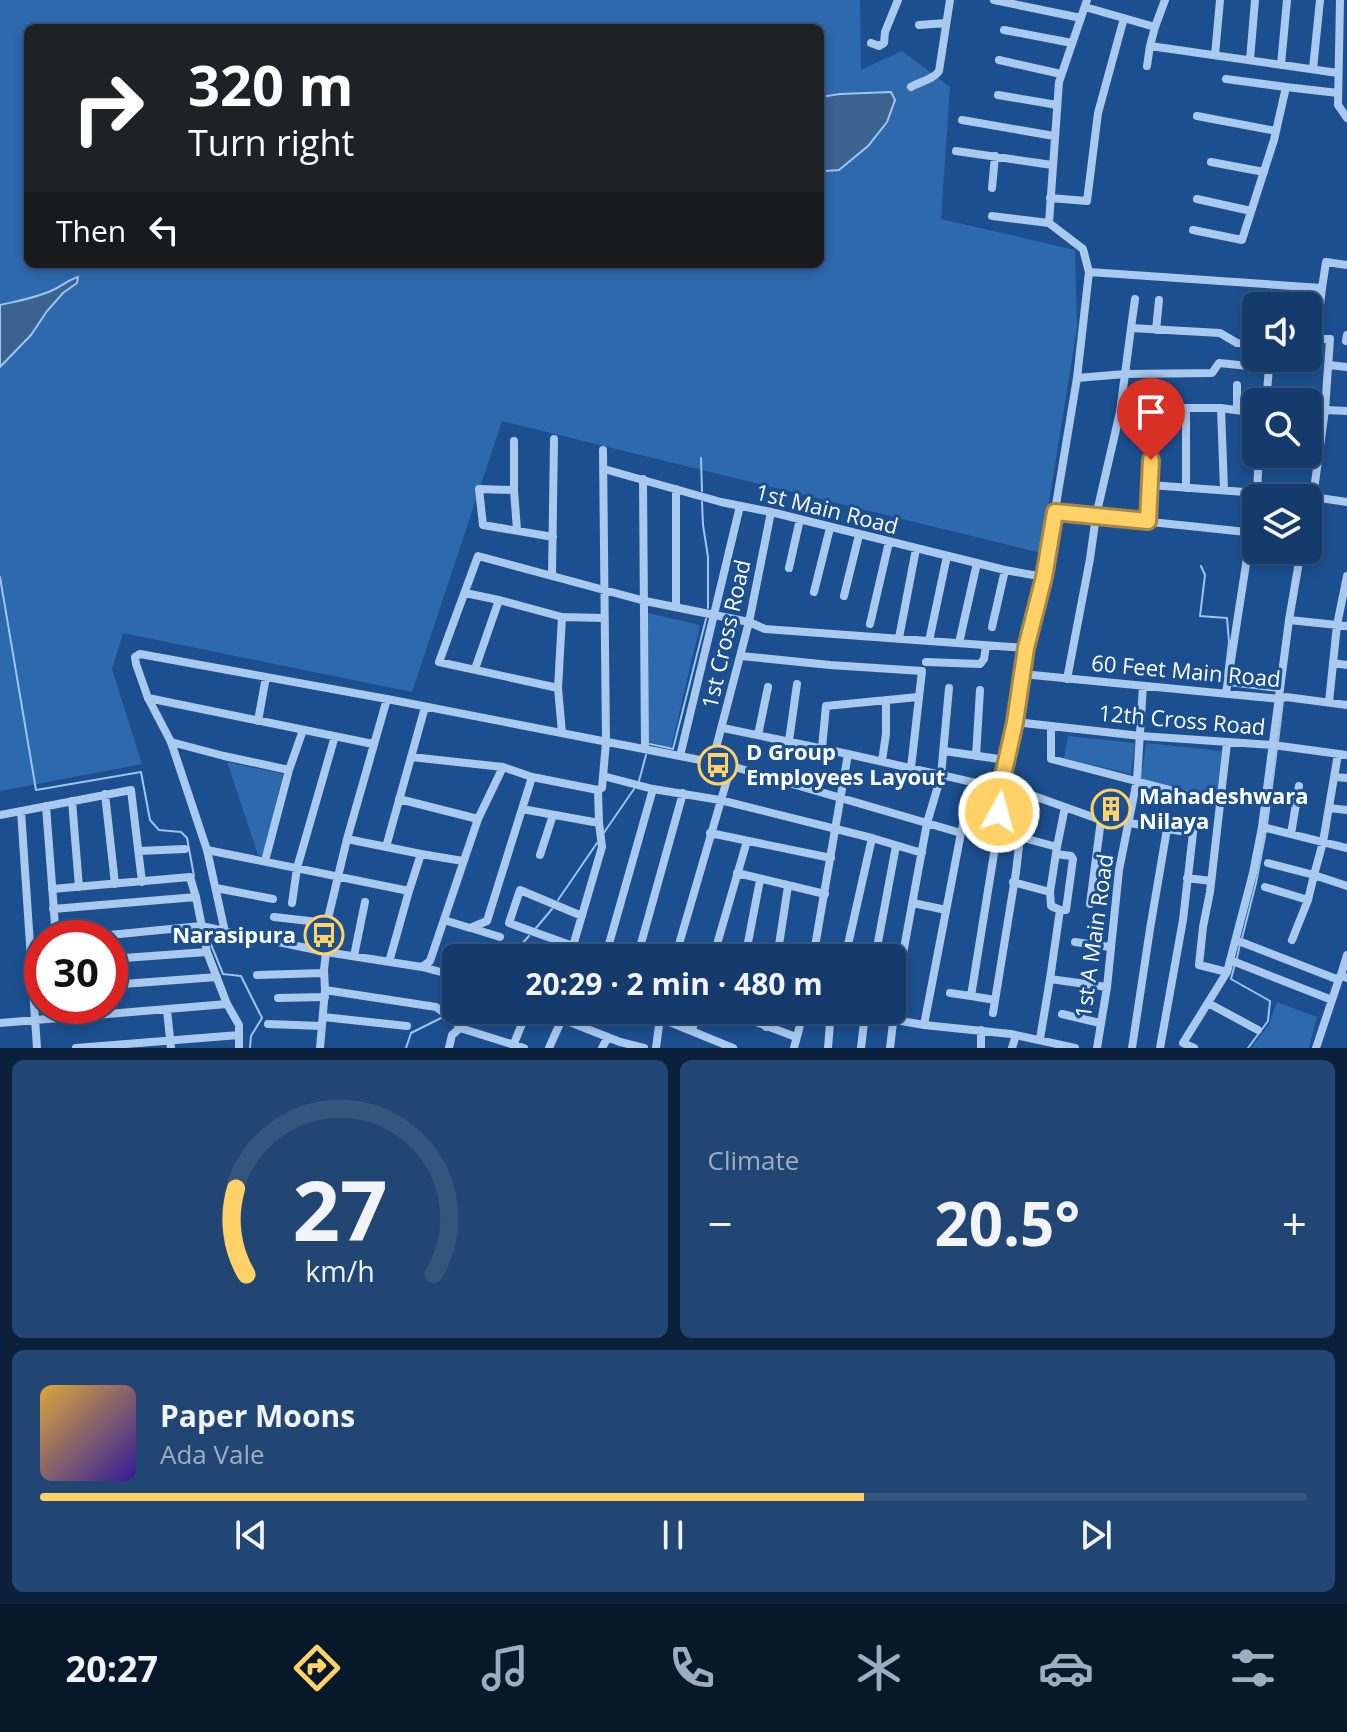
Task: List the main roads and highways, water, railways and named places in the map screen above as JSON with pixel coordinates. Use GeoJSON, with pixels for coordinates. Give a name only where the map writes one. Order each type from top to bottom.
{"type":"FeatureCollection","features":[{"type":"Feature","properties":{"kind":"waterway"},"geometry":{"type":"LineString","coordinates":[[701,458],[702,491]]}},
{"type":"Feature","properties":{"kind":"waterway"},"geometry":{"type":"LineString","coordinates":[[702,502],[708,557],[708,608]]}},
{"type":"Feature","properties":{"kind":"waterway"},"geometry":{"type":"LineString","coordinates":[[1201,566],[1205,575],[1200,616],[1227,618],[1229,642],[1225,676]]}},
{"type":"Feature","properties":{"kind":"waterway"},"geometry":{"type":"LineString","coordinates":[[0,577],[36,790],[141,772],[150,820],[159,830],[181,832],[187,838],[194,876]]}},
{"type":"Feature","properties":{"kind":"waterway"},"geometry":{"type":"LineString","coordinates":[[650,744],[673,749],[706,619]]}},
{"type":"Feature","properties":{"kind":"waterway"},"geometry":{"type":"LineString","coordinates":[[1229,685],[1278,691]]}},
{"type":"Feature","properties":{"kind":"waterway"},"geometry":{"type":"LineString","coordinates":[[1278,742],[1283,701]]}},
{"type":"Feature","properties":{"kind":"waterway"},"geometry":{"type":"LineString","coordinates":[[1267,825],[1277,748]]}},
{"type":"Feature","properties":{"kind":"waterway"},"geometry":{"type":"LineString","coordinates":[[639,781],[646,755]]}},
{"type":"Feature","properties":{"kind":"waterway"},"geometry":{"type":"LineString","coordinates":[[603,834],[634,789]]}},
{"type":"Feature","properties":{"kind":"waterway"},"geometry":{"type":"LineString","coordinates":[[1242,938],[1266,831]]}},
{"type":"Feature","properties":{"kind":"waterway"},"geometry":{"type":"LineString","coordinates":[[558,900],[597,843]]}},
{"type":"Feature","properties":{"kind":"waterway"},"geometry":{"type":"LineString","coordinates":[[536,928],[552,909]]}},
{"type":"Feature","properties":{"kind":"waterway"},"geometry":{"type":"LineString","coordinates":[[522,944],[529,936]]}},
{"type":"Feature","properties":{"kind":"waterway"},"geometry":{"type":"LineString","coordinates":[[208,937],[223,974],[241,976],[262,1018],[251,1036],[250,1048]]}},
{"type":"Feature","properties":{"kind":"waterway"},"geometry":{"type":"LineString","coordinates":[[1237,958],[1240,944]]}},
{"type":"Feature","properties":{"kind":"waterway"},"geometry":{"type":"LineString","coordinates":[[1235,964],[1231,979],[1270,1001],[1268,1021],[1248,1048]]}},
{"type":"Feature","properties":{"kind":"waterway"},"geometry":{"type":"LineString","coordinates":[[406,1048],[411,1033],[442,1018]]}},
{"type":"Feature","properties":{"kind":"place","name":"D Group Employees Layout"},"geometry":{"type":"Point","coordinates":[718,765]}},
{"type":"Feature","properties":{"kind":"place","name":"Mahadeshwara Nilaya"},"geometry":{"type":"Point","coordinates":[1111,809]}},
{"type":"Feature","properties":{"kind":"place","name":"Narasipura"},"geometry":{"type":"Point","coordinates":[324,935]}}]}
